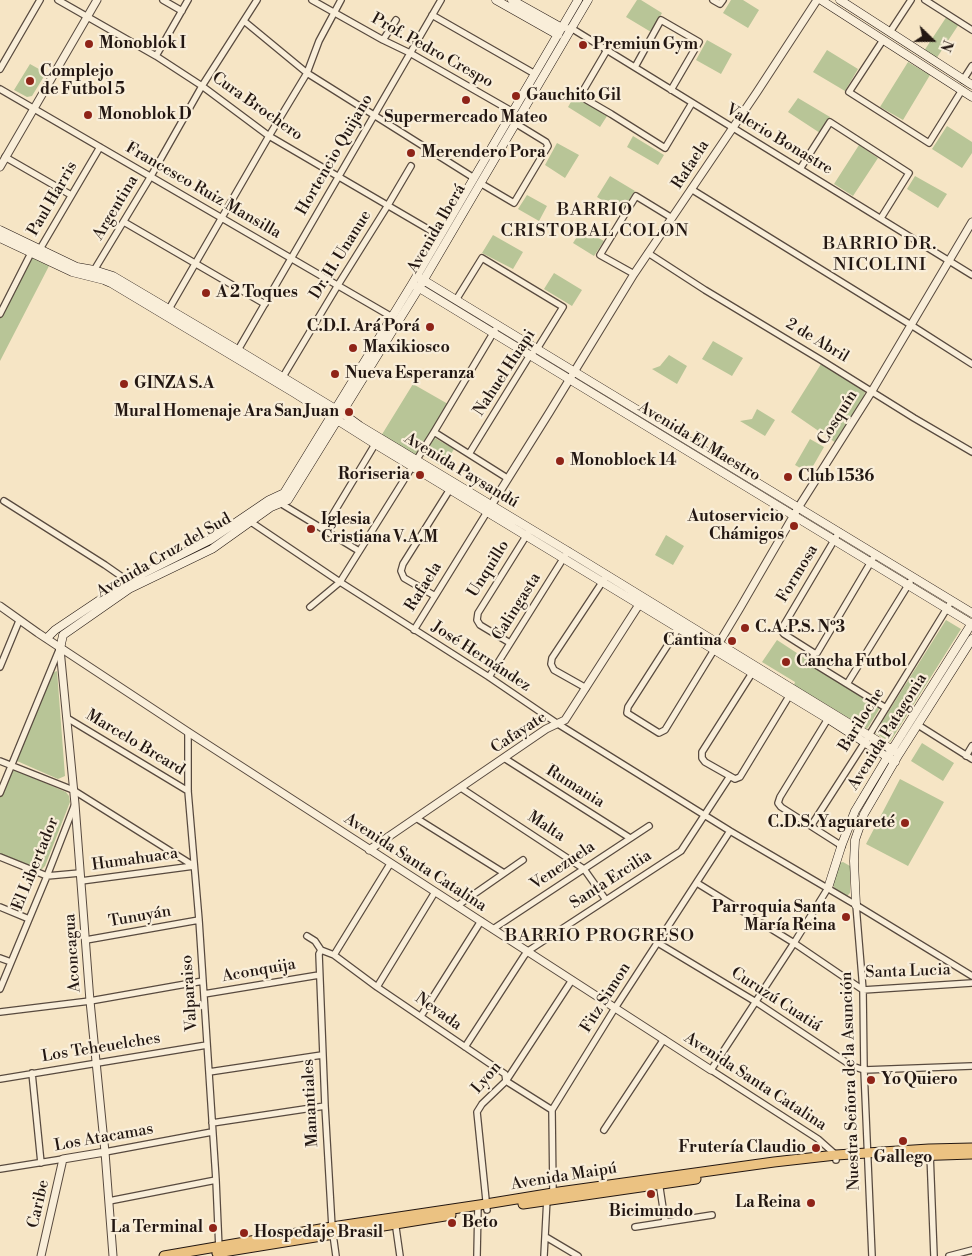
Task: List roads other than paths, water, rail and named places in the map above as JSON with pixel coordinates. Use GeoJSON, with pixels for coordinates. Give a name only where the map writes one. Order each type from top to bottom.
{"type":"FeatureCollection","features":[{"type":"Feature","properties":{"kind":"main road"},"geometry":{"type":"LineString","coordinates":[[496,0],[562,34]]}},
{"type":"Feature","properties":{"kind":"main road"},"geometry":{"type":"LineString","coordinates":[[512,0],[562,34]]}},
{"type":"Feature","properties":{"kind":"main road","name":"Avenida Iberá"},"geometry":{"type":"LineString","coordinates":[[420,278],[440,236],[515,123],[578,0]]}},
{"type":"Feature","properties":{"kind":"main road","name":"Avenida Iberá"},"geometry":{"type":"LineString","coordinates":[[337,414],[477,181],[535,74],[562,34],[571,28],[588,0]]}},
{"type":"Feature","properties":{"kind":"main road"},"geometry":{"type":"LineString","coordinates":[[821,0],[972,97]]}},
{"type":"Feature","properties":{"kind":"main road"},"geometry":{"type":"LineString","coordinates":[[840,0],[972,86]]}},
{"type":"Feature","properties":{"kind":"main road","name":"Avenida Paysandú"},"geometry":{"type":"LineString","coordinates":[[0,230],[92,273],[281,380],[489,508],[526,536],[566,554]]}},
{"type":"Feature","properties":{"kind":"main road","name":"Avenida Paysandú"},"geometry":{"type":"LineString","coordinates":[[0,238],[72,272],[113,276],[238,350],[281,380]]}},
{"type":"Feature","properties":{"kind":"main road","name":"Avenida El Maestro"},"geometry":{"type":"LineString","coordinates":[[420,278],[537,349],[572,375],[796,512],[870,563],[972,624]]}},
{"type":"Feature","properties":{"kind":"main road","name":"Avenida Iberá"},"geometry":{"type":"LineString","coordinates":[[337,414],[392,317],[415,286]]}},
{"type":"Feature","properties":{"kind":"main road","name":"Avenida El Maestro"},"geometry":{"type":"LineString","coordinates":[[415,286],[530,355],[572,375]]}},
{"type":"Feature","properties":{"kind":"main road","name":"Avenida Cruz del Sud"},"geometry":{"type":"LineString","coordinates":[[47,638],[55,630],[128,581],[288,500],[337,414]]}},
{"type":"Feature","properties":{"kind":"main road","name":"Avenida Cruz del Sud"},"geometry":{"type":"LineString","coordinates":[[60,648],[63,635],[129,589],[212,549],[269,500],[284,493],[337,414]]}},
{"type":"Feature","properties":{"kind":"main road","name":"Avenida Paysandú"},"geometry":{"type":"LineString","coordinates":[[489,508],[531,529],[566,554],[894,756]]}},
{"type":"Feature","properties":{"kind":"main road","name":"Avenida El Maestro"},"geometry":{"type":"LineString","coordinates":[[796,512],[839,532],[972,613]]}},
{"type":"Feature","properties":{"kind":"main road","name":"Avenida Patagonia"},"geometry":{"type":"LineString","coordinates":[[856,905],[855,840],[864,814],[894,756],[972,624]]}},
{"type":"Feature","properties":{"kind":"main road","name":"Avenida Patagonia"},"geometry":{"type":"LineString","coordinates":[[828,888],[855,811],[918,725],[972,639]]}},
{"type":"Feature","properties":{"kind":"main road"},"geometry":{"type":"LineString","coordinates":[[838,857],[854,861]]}},
{"type":"Feature","properties":{"kind":"main road","name":"Avenida Maipú"},"geometry":{"type":"LineString","coordinates":[[164,1256],[219,1249],[549,1196],[659,1181],[764,1163],[972,1148]]}},
{"type":"Feature","properties":{"kind":"main road","name":"Avenida Maipú"},"geometry":{"type":"LineString","coordinates":[[930,1152],[972,1154]]}},
{"type":"Feature","properties":{"kind":"main road","name":"Avenida Maipú"},"geometry":{"type":"LineString","coordinates":[[198,1256],[219,1249]]}},
{"type":"Feature","properties":{"kind":"street"},"geometry":{"type":"LineString","coordinates":[[0,69],[40,0]]}},
{"type":"Feature","properties":{"kind":"street","name":"Cura Brochero"},"geometry":{"type":"LineString","coordinates":[[58,0],[156,56],[202,86],[269,136],[440,236]]}},
{"type":"Feature","properties":{"kind":"street"},"geometry":{"type":"LineString","coordinates":[[0,167],[97,0]]}},
{"type":"Feature","properties":{"kind":"street"},"geometry":{"type":"LineString","coordinates":[[163,0],[182,11]]}},
{"type":"Feature","properties":{"kind":"street"},"geometry":{"type":"LineString","coordinates":[[156,56],[188,0]]}},
{"type":"Feature","properties":{"kind":"street","name":"Argentina"},"geometry":{"type":"LineString","coordinates":[[92,273],[124,222],[202,86],[257,0]]}},
{"type":"Feature","properties":{"kind":"street","name":"Prof. Pedro Crespo"},"geometry":{"type":"LineString","coordinates":[[312,0],[513,112]]}},
{"type":"Feature","properties":{"kind":"street"},"geometry":{"type":"LineString","coordinates":[[169,309],[307,73],[319,41],[341,0]]}},
{"type":"Feature","properties":{"kind":"street","name":"Hortencio Quijano"},"geometry":{"type":"LineString","coordinates":[[238,350],[440,0]]}},
{"type":"Feature","properties":{"kind":"street"},"geometry":{"type":"LineString","coordinates":[[713,0],[720,4],[723,0]]}},
{"type":"Feature","properties":{"kind":"street","name":"Rafaela"},"geometry":{"type":"LineString","coordinates":[[414,630],[634,274],[816,0]]}},
{"type":"Feature","properties":{"kind":"street"},"geometry":{"type":"LineString","coordinates":[[890,32],[911,0]]}},
{"type":"Feature","properties":{"kind":"street"},"geometry":{"type":"LineString","coordinates":[[925,0],[972,30]]}},
{"type":"Feature","properties":{"kind":"street"},"geometry":{"type":"LineString","coordinates":[[432,15],[535,74]]}},
{"type":"Feature","properties":{"kind":"street"},"geometry":{"type":"LineString","coordinates":[[383,40],[396,20]]}},
{"type":"Feature","properties":{"kind":"street"},"geometry":{"type":"LineString","coordinates":[[634,67],[661,20],[699,42],[671,90]]}},
{"type":"Feature","properties":{"kind":"street"},"geometry":{"type":"LineString","coordinates":[[244,21],[307,73],[514,203],[548,146],[546,142],[515,123]]}},
{"type":"Feature","properties":{"kind":"street","name":"Valerio Bonastre"},"geometry":{"type":"LineString","coordinates":[[571,28],[972,275]]}},
{"type":"Feature","properties":{"kind":"street"},"geometry":{"type":"LineString","coordinates":[[884,40],[850,92],[930,143],[962,90]]}},
{"type":"Feature","properties":{"kind":"street"},"geometry":{"type":"LineString","coordinates":[[607,50],[580,96],[665,148],[692,103]]}},
{"type":"Feature","properties":{"kind":"street"},"geometry":{"type":"LineString","coordinates":[[964,80],[972,66]]}},
{"type":"Feature","properties":{"kind":"street","name":"Francesco Ruiz Mansilla"},"geometry":{"type":"LineString","coordinates":[[0,89],[392,317]]}},
{"type":"Feature","properties":{"kind":"street"},"geometry":{"type":"LineString","coordinates":[[800,169],[830,122],[909,172],[881,218]]}},
{"type":"Feature","properties":{"kind":"street","name":"Paul Harris"},"geometry":{"type":"LineString","coordinates":[[0,314],[31,253],[40,250],[100,147]]}},
{"type":"Feature","properties":{"kind":"street"},"geometry":{"type":"LineString","coordinates":[[5,157],[71,195]]}},
{"type":"Feature","properties":{"kind":"street","name":"Dr. H. Unanue"},"geometry":{"type":"LineString","coordinates":[[281,380],[411,166]]}},
{"type":"Feature","properties":{"kind":"street"},"geometry":{"type":"LineString","coordinates":[[691,190],[972,364]]}},
{"type":"Feature","properties":{"kind":"street"},"geometry":{"type":"LineString","coordinates":[[634,274],[600,255],[636,196],[672,218]]}},
{"type":"Feature","properties":{"kind":"street"},"geometry":{"type":"LineString","coordinates":[[124,222],[265,304]]}},
{"type":"Feature","properties":{"kind":"street","name":"Cosquín"},"geometry":{"type":"LineString","coordinates":[[681,625],[628,707],[627,713],[659,733],[665,730],[745,600],[796,512],[872,391],[972,222]]}},
{"type":"Feature","properties":{"kind":"street","name":"2 de Abril"},"geometry":{"type":"LineString","coordinates":[[648,253],[705,290],[972,452]]}},
{"type":"Feature","properties":{"kind":"street","name":"Nahuel Huapi"},"geometry":{"type":"LineString","coordinates":[[456,300],[482,258],[564,307],[537,349],[530,355],[469,454]]}},
{"type":"Feature","properties":{"kind":"street"},"geometry":{"type":"LineString","coordinates":[[310,607],[340,582],[415,463],[498,325]]}},
{"type":"Feature","properties":{"kind":"street"},"geometry":{"type":"LineString","coordinates":[[434,432],[508,478]]}},
{"type":"Feature","properties":{"kind":"street"},"geometry":{"type":"LineString","coordinates":[[324,529],[377,440]]}},
{"type":"Feature","properties":{"kind":"street"},"geometry":{"type":"LineString","coordinates":[[435,596],[404,578],[400,572],[403,564],[452,485]]}},
{"type":"Feature","properties":{"kind":"street"},"geometry":{"type":"LineString","coordinates":[[4,501],[128,581]]}},
{"type":"Feature","properties":{"kind":"street"},"geometry":{"type":"LineString","coordinates":[[280,503],[359,551]]}},
{"type":"Feature","properties":{"kind":"street","name":"José Hernández"},"geometry":{"type":"LineString","coordinates":[[247,520],[558,724],[730,831],[856,905]]}},
{"type":"Feature","properties":{"kind":"street","name":"Unquillo"},"geometry":{"type":"LineString","coordinates":[[510,643],[480,624],[477,620],[478,614],[531,529]]}},
{"type":"Feature","properties":{"kind":"street","name":"Formosa"},"geometry":{"type":"LineString","coordinates":[[816,653],[780,630],[839,532]]}},
{"type":"Feature","properties":{"kind":"street","name":"Calingasta"},"geometry":{"type":"LineString","coordinates":[[489,678],[566,554]]}},
{"type":"Feature","properties":{"kind":"street"},"geometry":{"type":"LineString","coordinates":[[875,555],[812,660],[813,663],[886,708]]}},
{"type":"Feature","properties":{"kind":"street"},"geometry":{"type":"LineString","coordinates":[[586,688],[554,670],[551,664],[552,658],[605,578]]}},
{"type":"Feature","properties":{"kind":"street"},"geometry":{"type":"LineString","coordinates":[[847,684],[912,578]]}},
{"type":"Feature","properties":{"kind":"street","name":"Cafayate"},"geometry":{"type":"LineString","coordinates":[[369,850],[546,729],[565,720],[642,601]]}},
{"type":"Feature","properties":{"kind":"street","name":"Bariloche"},"geometry":{"type":"LineString","coordinates":[[811,826],[867,739],[951,601]]}},
{"type":"Feature","properties":{"kind":"street","name":"Avenida Santa Catalina"},"geometry":{"type":"LineString","coordinates":[[0,606],[60,648],[390,864],[818,1139],[836,1157]]}},
{"type":"Feature","properties":{"kind":"street"},"geometry":{"type":"LineString","coordinates":[[0,667],[19,620]]}},
{"type":"Feature","properties":{"kind":"street"},"geometry":{"type":"LineString","coordinates":[[0,793],[60,648]]}},
{"type":"Feature","properties":{"kind":"street","name":"Aconcagua"},"geometry":{"type":"LineString","coordinates":[[60,648],[113,1256]]}},
{"type":"Feature","properties":{"kind":"street"},"geometry":{"type":"LineString","coordinates":[[732,778],[705,762],[702,758],[702,752],[754,669]]}},
{"type":"Feature","properties":{"kind":"street","name":"Santa Ercilia"},"geometry":{"type":"LineString","coordinates":[[465,1047],[528,951],[681,851],[732,778],[740,777],[792,692]]}},
{"type":"Feature","properties":{"kind":"street"},"geometry":{"type":"LineString","coordinates":[[830,716],[778,803],[842,846]]}},
{"type":"Feature","properties":{"kind":"street","name":"Marcelo Breard"},"geometry":{"type":"LineString","coordinates":[[67,718],[188,791]]}},
{"type":"Feature","properties":{"kind":"street"},"geometry":{"type":"LineString","coordinates":[[918,725],[969,758],[972,746]]}},
{"type":"Feature","properties":{"kind":"street","name":"Valparaiso"},"geometry":{"type":"LineString","coordinates":[[188,732],[188,791],[199,920],[219,1249]]}},
{"type":"Feature","properties":{"kind":"street","name":"Rumania"},"geometry":{"type":"LineString","coordinates":[[504,758],[630,838]]}},
{"type":"Feature","properties":{"kind":"street"},"geometry":{"type":"LineString","coordinates":[[0,761],[73,790],[194,866]]}},
{"type":"Feature","properties":{"kind":"street","name":"Malta"},"geometry":{"type":"LineString","coordinates":[[461,788],[584,869],[606,900]]}},
{"type":"Feature","properties":{"kind":"street","name":"El Libertador"},"geometry":{"type":"LineString","coordinates":[[0,990],[47,876],[74,804]]}},
{"type":"Feature","properties":{"kind":"street"},"geometry":{"type":"LineString","coordinates":[[416,818],[504,873]]}},
{"type":"Feature","properties":{"kind":"street","name":"Venezuela"},"geometry":{"type":"LineString","coordinates":[[493,929],[649,826]]}},
{"type":"Feature","properties":{"kind":"street","name":"Fitz Simon"},"geometry":{"type":"LineString","coordinates":[[552,1110],[615,1008],[730,831]]}},
{"type":"Feature","properties":{"kind":"street","name":"Humahuaca"},"geometry":{"type":"LineString","coordinates":[[0,858],[47,876],[80,872]]}},
{"type":"Feature","properties":{"kind":"street"},"geometry":{"type":"LineString","coordinates":[[457,906],[523,860]]}},
{"type":"Feature","properties":{"kind":"street"},"geometry":{"type":"LineString","coordinates":[[334,956],[390,864]]}},
{"type":"Feature","properties":{"kind":"street","name":"Humahuaca"},"geometry":{"type":"LineString","coordinates":[[81,881],[194,866]]}},
{"type":"Feature","properties":{"kind":"street","name":"Santa Lucia"},"geometry":{"type":"LineString","coordinates":[[697,883],[863,990],[972,983]]}},
{"type":"Feature","properties":{"kind":"street"},"geometry":{"type":"LineString","coordinates":[[711,1070],[794,944],[828,888]]}},
{"type":"Feature","properties":{"kind":"street"},"geometry":{"type":"LineString","coordinates":[[377,987],[435,892]]}},
{"type":"Feature","properties":{"kind":"street"},"geometry":{"type":"LineString","coordinates":[[856,905],[972,976]]}},
{"type":"Feature","properties":{"kind":"street","name":"Nuestra Señora de la Asunción"},"geometry":{"type":"LineString","coordinates":[[856,905],[863,990],[864,1070],[872,1256]]}},
{"type":"Feature","properties":{"kind":"street"},"geometry":{"type":"LineString","coordinates":[[0,907],[29,919]]}},
{"type":"Feature","properties":{"kind":"street","name":"Tunuyán"},"geometry":{"type":"LineString","coordinates":[[86,940],[199,920]]}},
{"type":"Feature","properties":{"kind":"street"},"geometry":{"type":"LineString","coordinates":[[421,1016],[481,922]]}},
{"type":"Feature","properties":{"kind":"street","name":"Nevada"},"geometry":{"type":"LineString","coordinates":[[307,936],[315,941],[321,950],[334,956],[505,1074],[506,1081],[552,1110]]}},
{"type":"Feature","properties":{"kind":"street","name":"Curuzú Cuatiá"},"geometry":{"type":"LineString","coordinates":[[658,942],[756,1002],[852,1066],[864,1070],[972,1066]]}},
{"type":"Feature","properties":{"kind":"street","name":"Manantiales"},"geometry":{"type":"LineString","coordinates":[[321,950],[318,954],[322,1055],[332,1230],[336,1256]]}},
{"type":"Feature","properties":{"kind":"street"},"geometry":{"type":"LineString","coordinates":[[0,958],[11,962]]}},
{"type":"Feature","properties":{"kind":"street","name":"Aconquija"},"geometry":{"type":"LineString","coordinates":[[204,994],[319,975]]}},
{"type":"Feature","properties":{"kind":"street","name":"Lyon"},"geometry":{"type":"LineString","coordinates":[[477,1256],[482,1208],[477,1112],[482,1104],[506,1081],[572,980]]}},
{"type":"Feature","properties":{"kind":"street","name":"Aconquija"},"geometry":{"type":"LineString","coordinates":[[0,1012],[90,1001],[203,982]]}},
{"type":"Feature","properties":{"kind":"street"},"geometry":{"type":"LineString","coordinates":[[604,1130],[664,1039]]}},
{"type":"Feature","properties":{"kind":"street","name":"Los Teheuelches"},"geometry":{"type":"LineString","coordinates":[[0,1079],[207,1045]]}},
{"type":"Feature","properties":{"kind":"street"},"geometry":{"type":"LineString","coordinates":[[209,1072],[322,1055]]}},
{"type":"Feature","properties":{"kind":"street"},"geometry":{"type":"LineString","coordinates":[[32,1073],[41,1163]]}},
{"type":"Feature","properties":{"kind":"street"},"geometry":{"type":"LineString","coordinates":[[212,1123],[325,1106]]}},
{"type":"Feature","properties":{"kind":"street"},"geometry":{"type":"LineString","coordinates":[[544,1256],[549,1196],[552,1110]]}},
{"type":"Feature","properties":{"kind":"street","name":"Los Atacamas"},"geometry":{"type":"LineString","coordinates":[[0,1169],[212,1132]]}},
{"type":"Feature","properties":{"kind":"street"},"geometry":{"type":"LineString","coordinates":[[930,1152],[934,1256]]}},
{"type":"Feature","properties":{"kind":"street","name":"Caribe"},"geometry":{"type":"LineString","coordinates":[[41,1256],[63,1159]]}},
{"type":"Feature","properties":{"kind":"street"},"geometry":{"type":"LineString","coordinates":[[109,1201],[216,1180]]}},
{"type":"Feature","properties":{"kind":"street"},"geometry":{"type":"LineString","coordinates":[[659,1181],[665,1222]]}},
{"type":"Feature","properties":{"kind":"street"},"geometry":{"type":"LineString","coordinates":[[635,1227],[712,1215]]}},
{"type":"Feature","properties":{"kind":"street"},"geometry":{"type":"LineString","coordinates":[[395,1221],[400,1256]]}},
{"type":"Feature","properties":{"kind":"street"},"geometry":{"type":"LineString","coordinates":[[546,1237],[578,1256]]}},
{"type":"Feature","properties":{"kind":"street"},"geometry":{"type":"LineString","coordinates":[[230,1247],[240,1256]]}},
{"type":"Feature","properties":{"kind":"street"},"geometry":{"type":"LineString","coordinates":[[949,1256],[972,1250]]}},
{"type":"Feature","properties":{"kind":"place","name":"Monoblok I"},"geometry":{"type":"Point","coordinates":[89,44]}},
{"type":"Feature","properties":{"kind":"place","name":"Premiun Gym"},"geometry":{"type":"Point","coordinates":[583,45]}},
{"type":"Feature","properties":{"kind":"place","name":"Complejo de Futbol 5"},"geometry":{"type":"Point","coordinates":[30,81]}},
{"type":"Feature","properties":{"kind":"place","name":"Gauchito Gil"},"geometry":{"type":"Point","coordinates":[516,96]}},
{"type":"Feature","properties":{"kind":"place","name":"Supermercado Mateo"},"geometry":{"type":"Point","coordinates":[466,100]}},
{"type":"Feature","properties":{"kind":"place","name":"Monoblok D"},"geometry":{"type":"Point","coordinates":[88,115]}},
{"type":"Feature","properties":{"kind":"place","name":"Merendero Pora"},"geometry":{"type":"Point","coordinates":[411,153]}},
{"type":"Feature","properties":{"kind":"place","name":"A 2 Toques"},"geometry":{"type":"Point","coordinates":[206,293]}},
{"type":"Feature","properties":{"kind":"place","name":"C.D.I. Ará Porá"},"geometry":{"type":"Point","coordinates":[430,327]}},
{"type":"Feature","properties":{"kind":"place","name":"Maxikiosco"},"geometry":{"type":"Point","coordinates":[353,348]}},
{"type":"Feature","properties":{"kind":"place","name":"Nueva Esperanza"},"geometry":{"type":"Point","coordinates":[335,374]}},
{"type":"Feature","properties":{"kind":"place","name":"GINZA S.A"},"geometry":{"type":"Point","coordinates":[124,384]}},
{"type":"Feature","properties":{"kind":"place","name":"Mural Homenaje Ara San Juan"},"geometry":{"type":"Point","coordinates":[349,412]}},
{"type":"Feature","properties":{"kind":"place","name":"Monoblock 14"},"geometry":{"type":"Point","coordinates":[560,461]}},
{"type":"Feature","properties":{"kind":"place","name":"Roriseria"},"geometry":{"type":"Point","coordinates":[420,475]}},
{"type":"Feature","properties":{"kind":"place","name":"Club 1536"},"geometry":{"type":"Point","coordinates":[788,477]}},
{"type":"Feature","properties":{"kind":"place","name":"Autoservicio Chámigos"},"geometry":{"type":"Point","coordinates":[794,526]}},
{"type":"Feature","properties":{"kind":"place","name":"Iglesia Cristiana V.A.M"},"geometry":{"type":"Point","coordinates":[311,529]}},
{"type":"Feature","properties":{"kind":"place","name":"C.A.P.S. Nº3"},"geometry":{"type":"Point","coordinates":[745,628]}},
{"type":"Feature","properties":{"kind":"place","name":"Cantina"},"geometry":{"type":"Point","coordinates":[732,641]}},
{"type":"Feature","properties":{"kind":"place","name":"Cancha Futbol"},"geometry":{"type":"Point","coordinates":[786,662]}},
{"type":"Feature","properties":{"kind":"place","name":"C.D.S. Yaguareté"},"geometry":{"type":"Point","coordinates":[905,823]}},
{"type":"Feature","properties":{"kind":"place","name":"Parroquia Santa María Reina"},"geometry":{"type":"Point","coordinates":[846,917]}},
{"type":"Feature","properties":{"kind":"place","name":"Yo Quiero"},"geometry":{"type":"Point","coordinates":[871,1080]}},
{"type":"Feature","properties":{"kind":"place","name":"Gallego"},"geometry":{"type":"Point","coordinates":[903,1141]}},
{"type":"Feature","properties":{"kind":"place","name":"Frutería Claudio"},"geometry":{"type":"Point","coordinates":[816,1148]}},
{"type":"Feature","properties":{"kind":"place","name":"Bicimundo"},"geometry":{"type":"Point","coordinates":[651,1194]}},
{"type":"Feature","properties":{"kind":"place","name":"La Reina"},"geometry":{"type":"Point","coordinates":[811,1203]}},
{"type":"Feature","properties":{"kind":"place","name":"Beto"},"geometry":{"type":"Point","coordinates":[452,1223]}},
{"type":"Feature","properties":{"kind":"place","name":"La Terminal"},"geometry":{"type":"Point","coordinates":[213,1228]}},
{"type":"Feature","properties":{"kind":"place","name":"Hospedaje Brasil"},"geometry":{"type":"Point","coordinates":[244,1233]}},
{"type":"Feature","properties":{"kind":"district","name":"BARRIO CRISTOBAL COLON"},"geometry":{"type":"Point","coordinates":[595,221]}},
{"type":"Feature","properties":{"kind":"district","name":"BARRIO DR. NICOLINI"},"geometry":{"type":"Point","coordinates":[880,255]}},
{"type":"Feature","properties":{"kind":"district","name":"BARRIO PROGRESO"},"geometry":{"type":"Point","coordinates":[600,937]}}]}
